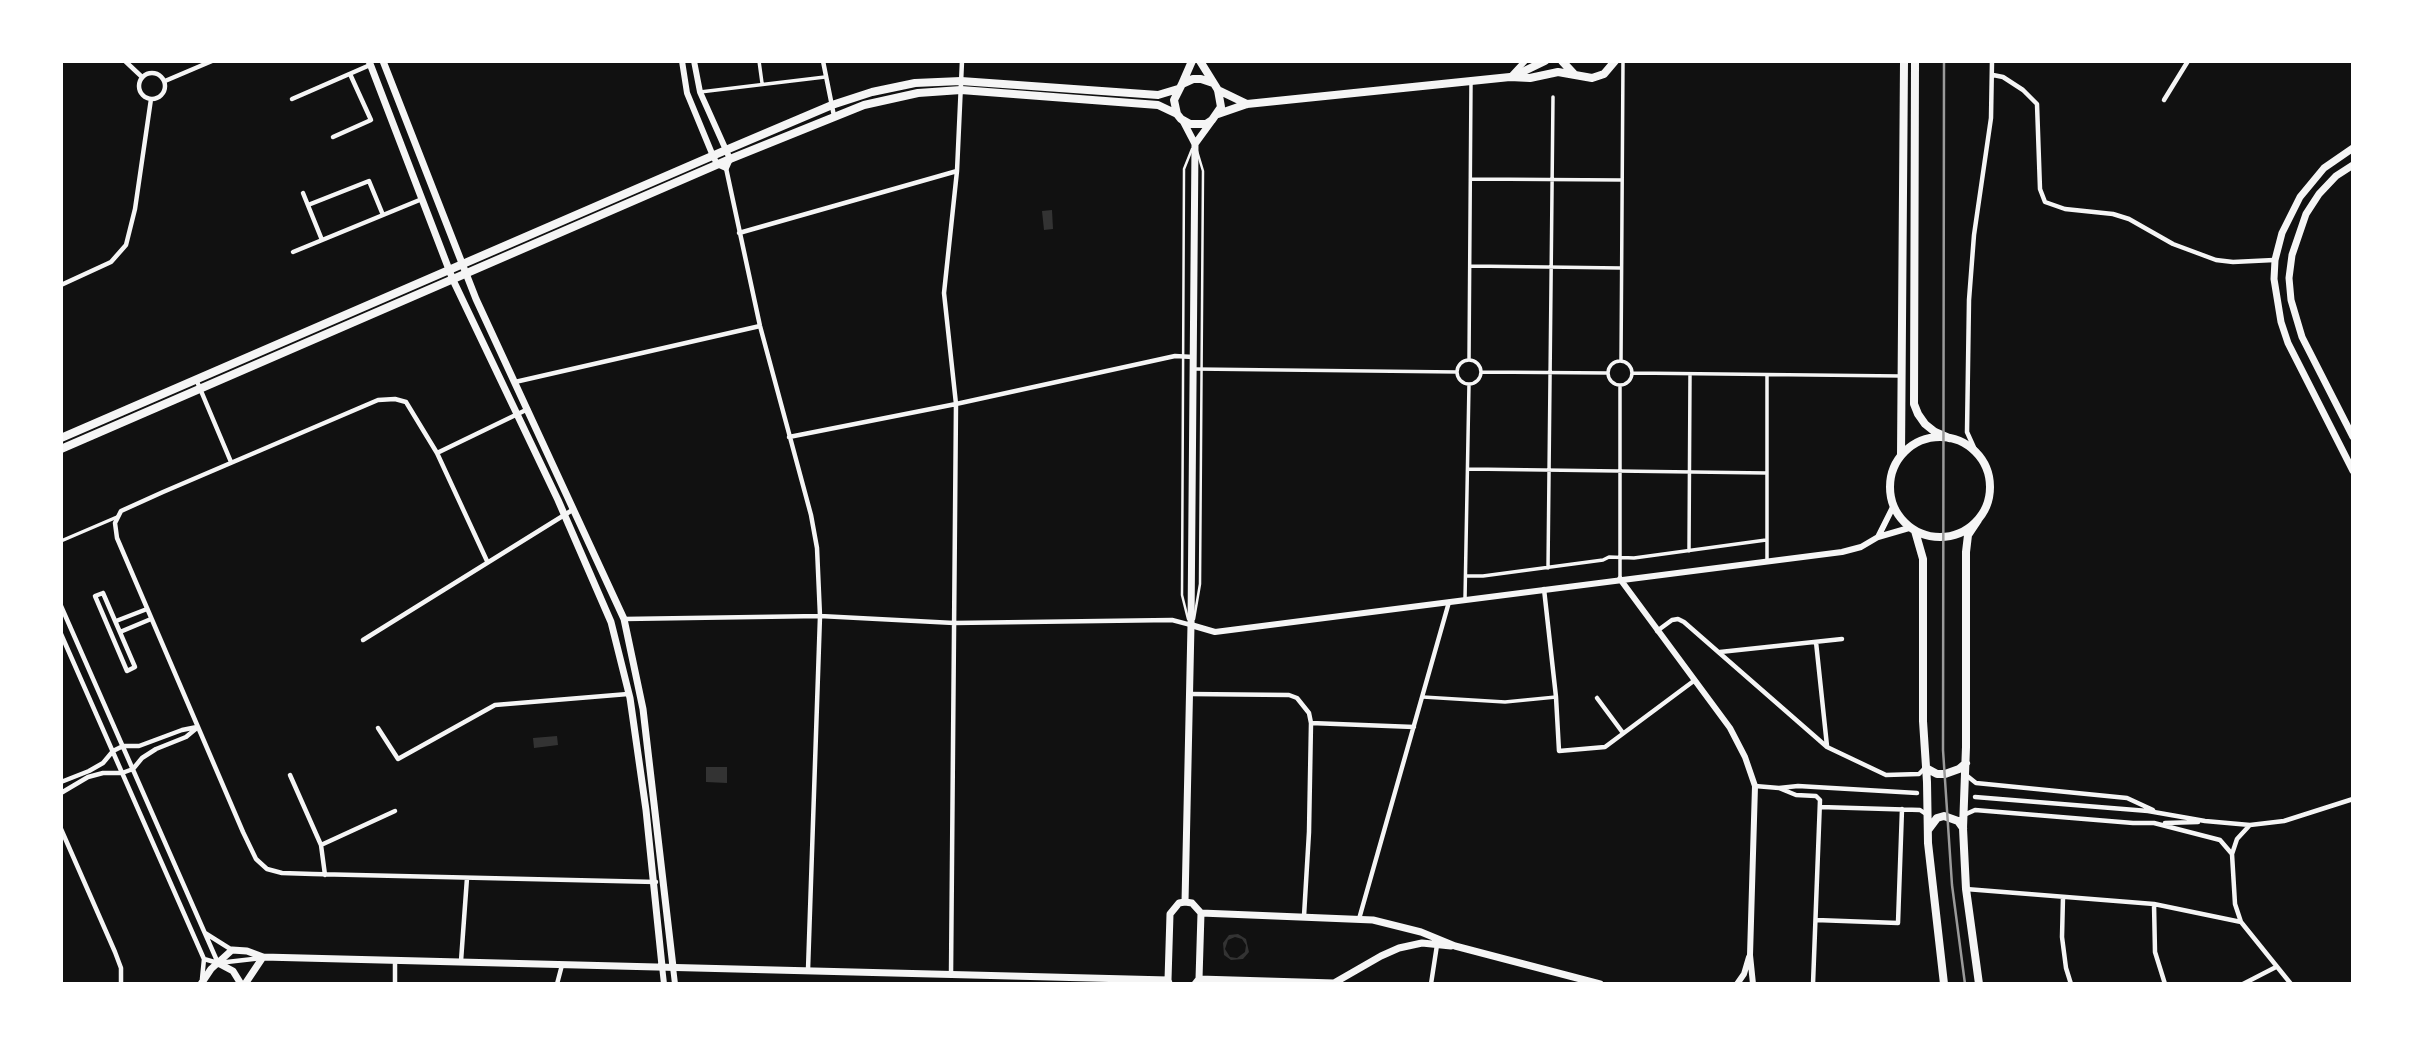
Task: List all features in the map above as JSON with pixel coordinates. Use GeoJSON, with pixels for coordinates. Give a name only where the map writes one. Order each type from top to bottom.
{"type":"FeatureCollection","features":[{"type":"Feature","properties":{"kind":"main road"},"geometry":{"type":"LineString","coordinates":[[383,61],[466,275],[624,619],[635,665],[646,737],[673,967]]}},
{"type":"Feature","properties":{"kind":"main road"},"geometry":{"type":"LineString","coordinates":[[1185,902],[1197,369],[1193,357],[1195,144],[1179,116],[1174,100],[1192,61]]}},
{"type":"Feature","properties":{"kind":"main road"},"geometry":{"type":"LineString","coordinates":[[1195,144],[1215,117],[1221,99],[1200,61]]}},
{"type":"Feature","properties":{"kind":"main road"},"geometry":{"type":"LineString","coordinates":[[1510,77],[1545,61]]}},
{"type":"Feature","properties":{"kind":"main road"},"geometry":{"type":"LineString","coordinates":[[1562,61],[1576,75]]}},
{"type":"Feature","properties":{"kind":"main road"},"geometry":{"type":"LineString","coordinates":[[1901,455],[1904,61]]}},
{"type":"Feature","properties":{"kind":"main road"},"geometry":{"type":"LineString","coordinates":[[1915,61],[1914,404],[1925,424],[1935,432],[1964,443],[1976,453],[1987,470],[1990,483],[1988,502],[1968,535],[1966,547],[1964,828],[1966,889],[1979,984]]}},
{"type":"Feature","properties":{"kind":"main road"},"geometry":{"type":"LineString","coordinates":[[728,154],[891,97],[961,85],[1158,105],[1190,124],[1198,125],[1247,104],[1510,77],[1530,78],[1558,72],[1592,78],[1610,69],[1617,62]]}},
{"type":"Feature","properties":{"kind":"main road"},"geometry":{"type":"LineString","coordinates":[[369,63],[453,280],[564,514],[611,622],[629,694],[636,738],[662,967]]}},
{"type":"Feature","properties":{"kind":"main road"},"geometry":{"type":"LineString","coordinates":[[61,449],[466,275],[832,105],[872,92],[915,83],[1158,95],[1193,79],[1201,79],[1247,104]]}},
{"type":"Feature","properties":{"kind":"main road"},"geometry":{"type":"LineString","coordinates":[[2353,148],[2324,168],[2300,197],[2282,233],[2275,260],[2276,300],[2288,343],[2353,471]]}},
{"type":"Feature","properties":{"kind":"main road"},"geometry":{"type":"LineString","coordinates":[[61,438],[449,268],[715,160]]}},
{"type":"Feature","properties":{"kind":"main road"},"geometry":{"type":"LineString","coordinates":[[2353,165],[2336,176],[2319,194],[2306,214],[2291,255],[2290,278],[2291,300],[2302,337],[2353,437]]}},
{"type":"Feature","properties":{"kind":"main road"},"geometry":{"type":"LineString","coordinates":[[1944,984],[1928,831],[1923,721],[1923,559],[1912,529],[1893,507],[1890,480],[1901,455],[1911,446],[1923,440],[1949,438]]}},
{"type":"Feature","properties":{"kind":"main road"},"geometry":{"type":"LineString","coordinates":[[1912,529],[1935,537],[1951,536],[1966,530],[1978,520]]}},
{"type":"Feature","properties":{"kind":"main road"},"geometry":{"type":"LineString","coordinates":[[1926,768],[1937,774],[1945,774],[1966,763]]}},
{"type":"Feature","properties":{"kind":"main road"},"geometry":{"type":"LineString","coordinates":[[1928,831],[1937,818],[1944,817],[1958,821],[1964,828]]}},
{"type":"Feature","properties":{"kind":"main road"},"geometry":{"type":"LineString","coordinates":[[201,984],[205,976],[233,950],[247,951],[263,957],[1169,982],[1170,914],[1179,902],[1192,903],[1201,913],[1197,981],[1340,982],[1399,948],[1422,943],[1455,946]]}},
{"type":"Feature","properties":{"kind":"main road"},"geometry":{"type":"LineString","coordinates":[[1201,913],[1373,920],[1420,932],[1455,946],[1600,984]]}},
{"type":"Feature","properties":{"kind":"main road"},"geometry":{"type":"LineString","coordinates":[[218,963],[233,971],[243,984],[263,957]]}},
{"type":"Feature","properties":{"kind":"street"},"geometry":{"type":"LineString","coordinates":[[125,61],[142,77]]}},
{"type":"Feature","properties":{"kind":"street"},"geometry":{"type":"LineString","coordinates":[[164,80],[212,61]]}},
{"type":"Feature","properties":{"kind":"street"},"geometry":{"type":"LineString","coordinates":[[682,61],[687,93],[715,160],[726,168]]}},
{"type":"Feature","properties":{"kind":"street"},"geometry":{"type":"LineString","coordinates":[[694,61],[699,92],[728,154],[726,168],[760,326],[811,514],[817,548],[820,616],[808,971]]}},
{"type":"Feature","properties":{"kind":"street"},"geometry":{"type":"LineString","coordinates":[[759,61],[762,84]]}},
{"type":"Feature","properties":{"kind":"street"},"geometry":{"type":"LineString","coordinates":[[823,61],[834,116]]}},
{"type":"Feature","properties":{"kind":"street"},"geometry":{"type":"LineString","coordinates":[[951,975],[956,404],[944,292],[957,171],[962,61]]}},
{"type":"Feature","properties":{"kind":"street"},"geometry":{"type":"LineString","coordinates":[[1510,77],[1525,61]]}},
{"type":"Feature","properties":{"kind":"street"},"geometry":{"type":"LineString","coordinates":[[1976,453],[1967,432],[1969,300],[1974,235],[1991,117],[1992,61]]}},
{"type":"Feature","properties":{"kind":"street"},"geometry":{"type":"LineString","coordinates":[[2164,100],[2188,61]]}},
{"type":"Feature","properties":{"kind":"street"},"geometry":{"type":"LineString","coordinates":[[1617,62],[1622,180],[1620,361]]}},
{"type":"Feature","properties":{"kind":"street"},"geometry":{"type":"LineString","coordinates":[[292,99],[369,63]]}},
{"type":"Feature","properties":{"kind":"street"},"geometry":{"type":"LineString","coordinates":[[142,77],[154,73],[164,80]]}},
{"type":"Feature","properties":{"kind":"street"},"geometry":{"type":"LineString","coordinates":[[332,137],[371,120],[350,74]]}},
{"type":"Feature","properties":{"kind":"street"},"geometry":{"type":"LineString","coordinates":[[1993,75],[2003,77],[2023,90],[2037,104],[2040,189],[2045,202],[2065,209],[2113,214],[2129,219],[2173,244],[2216,260],[2275,260]]}},
{"type":"Feature","properties":{"kind":"street"},"geometry":{"type":"LineString","coordinates":[[142,77],[139,85],[141,94],[151,99],[158,99],[164,94],[164,80]]}},
{"type":"Feature","properties":{"kind":"street"},"geometry":{"type":"LineString","coordinates":[[699,92],[825,77]]}},
{"type":"Feature","properties":{"kind":"street"},"geometry":{"type":"LineString","coordinates":[[1469,360],[1471,81]]}},
{"type":"Feature","properties":{"kind":"street"},"geometry":{"type":"LineString","coordinates":[[1548,568],[1553,97]]}},
{"type":"Feature","properties":{"kind":"street"},"geometry":{"type":"LineString","coordinates":[[61,285],[111,262],[126,245],[135,209],[151,99]]}},
{"type":"Feature","properties":{"kind":"street"},"geometry":{"type":"LineString","coordinates":[[739,233],[957,171]]}},
{"type":"Feature","properties":{"kind":"street"},"geometry":{"type":"LineString","coordinates":[[1471,179],[1622,180]]}},
{"type":"Feature","properties":{"kind":"street"},"geometry":{"type":"LineString","coordinates":[[308,205],[369,181],[383,215]]}},
{"type":"Feature","properties":{"kind":"street"},"geometry":{"type":"LineString","coordinates":[[303,193],[322,240]]}},
{"type":"Feature","properties":{"kind":"street"},"geometry":{"type":"LineString","coordinates":[[293,252],[422,199]]}},
{"type":"Feature","properties":{"kind":"street"},"geometry":{"type":"LineString","coordinates":[[1471,266],[1622,268]]}},
{"type":"Feature","properties":{"kind":"street"},"geometry":{"type":"LineString","coordinates":[[516,382],[760,326]]}},
{"type":"Feature","properties":{"kind":"street"},"geometry":{"type":"LineString","coordinates":[[789,437],[1170,357],[1193,357]]}},
{"type":"Feature","properties":{"kind":"street"},"geometry":{"type":"LineString","coordinates":[[1469,360],[1479,365],[1481,372],[1479,379],[1469,384],[1462,382],[1457,372],[1462,362],[1469,360]]}},
{"type":"Feature","properties":{"kind":"street"},"geometry":{"type":"LineString","coordinates":[[1620,361],[1630,366],[1632,373],[1627,383],[1620,385],[1611,380],[1608,373],[1611,366],[1620,361]]}},
{"type":"Feature","properties":{"kind":"street"},"geometry":{"type":"LineString","coordinates":[[1197,369],[1457,372]]}},
{"type":"Feature","properties":{"kind":"street"},"geometry":{"type":"LineString","coordinates":[[1481,372],[1608,373]]}},
{"type":"Feature","properties":{"kind":"street"},"geometry":{"type":"LineString","coordinates":[[1632,373],[1903,376]]}},
{"type":"Feature","properties":{"kind":"street"},"geometry":{"type":"LineString","coordinates":[[1689,551],[1690,374]]}},
{"type":"Feature","properties":{"kind":"street"},"geometry":{"type":"LineString","coordinates":[[1767,561],[1768,375]]}},
{"type":"Feature","properties":{"kind":"street"},"geometry":{"type":"LineString","coordinates":[[196,379],[231,462]]}},
{"type":"Feature","properties":{"kind":"street"},"geometry":{"type":"LineString","coordinates":[[1465,599],[1469,384]]}},
{"type":"Feature","properties":{"kind":"street"},"geometry":{"type":"LineString","coordinates":[[1620,385],[1620,579],[1730,728],[1745,757],[1755,786],[1750,955],[1754,984]]}},
{"type":"Feature","properties":{"kind":"street"},"geometry":{"type":"LineString","coordinates":[[487,561],[437,453],[406,402],[395,399],[378,400],[231,462],[121,511],[116,523],[117,538],[198,727],[256,859],[267,869],[282,873],[325,875],[663,882]]}},
{"type":"Feature","properties":{"kind":"street"},"geometry":{"type":"LineString","coordinates":[[437,453],[528,409]]}},
{"type":"Feature","properties":{"kind":"street"},"geometry":{"type":"LineString","coordinates":[[1469,470],[1767,473]]}},
{"type":"Feature","properties":{"kind":"street"},"geometry":{"type":"LineString","coordinates":[[1878,537],[1893,507]]}},
{"type":"Feature","properties":{"kind":"street"},"geometry":{"type":"LineString","coordinates":[[363,640],[574,508]]}},
{"type":"Feature","properties":{"kind":"street"},"geometry":{"type":"LineString","coordinates":[[61,541],[118,517]]}},
{"type":"Feature","properties":{"kind":"street"},"geometry":{"type":"LineString","coordinates":[[624,619],[820,616],[954,623],[1172,620],[1214,632],[1851,550],[1878,537],[1912,529]]}},
{"type":"Feature","properties":{"kind":"street"},"geometry":{"type":"LineString","coordinates":[[1467,576],[1766,540]]}},
{"type":"Feature","properties":{"kind":"street"},"geometry":{"type":"LineString","coordinates":[[1544,589],[1559,751],[1605,747],[1695,680]]}},
{"type":"Feature","properties":{"kind":"street"},"geometry":{"type":"LineString","coordinates":[[103,593],[116,621],[135,667],[127,671],[95,596],[103,593]]}},
{"type":"Feature","properties":{"kind":"street"},"geometry":{"type":"LineString","coordinates":[[1359,919],[1449,601]]}},
{"type":"Feature","properties":{"kind":"street"},"geometry":{"type":"LineString","coordinates":[[61,606],[218,963]]}},
{"type":"Feature","properties":{"kind":"street"},"geometry":{"type":"LineString","coordinates":[[116,621],[147,609]]}},
{"type":"Feature","properties":{"kind":"street"},"geometry":{"type":"LineString","coordinates":[[120,632],[151,619]]}},
{"type":"Feature","properties":{"kind":"street"},"geometry":{"type":"LineString","coordinates":[[1657,631],[1672,620],[1684,622],[1827,747],[1886,775],[1919,774],[1926,768]]}},
{"type":"Feature","properties":{"kind":"street"},"geometry":{"type":"LineString","coordinates":[[61,634],[204,959],[201,984]]}},
{"type":"Feature","properties":{"kind":"street"},"geometry":{"type":"LineString","coordinates":[[1719,652],[1842,639]]}},
{"type":"Feature","properties":{"kind":"street"},"geometry":{"type":"LineString","coordinates":[[1816,642],[1827,747]]}},
{"type":"Feature","properties":{"kind":"street"},"geometry":{"type":"LineString","coordinates":[[378,728],[398,759],[495,705],[629,694]]}},
{"type":"Feature","properties":{"kind":"street"},"geometry":{"type":"LineString","coordinates":[[1190,694],[1289,695],[1297,698],[1303,705],[1311,723],[1304,917]]}},
{"type":"Feature","properties":{"kind":"street"},"geometry":{"type":"LineString","coordinates":[[1423,697],[1505,702],[1556,696]]}},
{"type":"Feature","properties":{"kind":"street"},"geometry":{"type":"LineString","coordinates":[[1597,698],[1623,733]]}},
{"type":"Feature","properties":{"kind":"street"},"geometry":{"type":"LineString","coordinates":[[1311,723],[1414,727]]}},
{"type":"Feature","properties":{"kind":"street"},"geometry":{"type":"LineString","coordinates":[[61,782],[89,771],[123,746],[139,746],[198,727]]}},
{"type":"Feature","properties":{"kind":"street"},"geometry":{"type":"LineString","coordinates":[[61,793],[88,777],[103,773],[122,774],[133,769],[142,758],[186,737],[198,727]]}},
{"type":"Feature","properties":{"kind":"street"},"geometry":{"type":"LineString","coordinates":[[636,738],[646,737]]}},
{"type":"Feature","properties":{"kind":"street"},"geometry":{"type":"LineString","coordinates":[[290,775],[321,845],[325,875]]}},
{"type":"Feature","properties":{"kind":"street"},"geometry":{"type":"LineString","coordinates":[[1966,775],[1976,783],[2127,799],[2157,812]]}},
{"type":"Feature","properties":{"kind":"street"},"geometry":{"type":"LineString","coordinates":[[1755,786],[1917,793]]}},
{"type":"Feature","properties":{"kind":"street"},"geometry":{"type":"LineString","coordinates":[[1779,788],[1796,795],[1816,796],[1820,800],[1813,984]]}},
{"type":"Feature","properties":{"kind":"street"},"geometry":{"type":"LineString","coordinates":[[1975,797],[2157,812],[2205,821],[2250,825],[2284,821],[2353,799]]}},
{"type":"Feature","properties":{"kind":"street"},"geometry":{"type":"LineString","coordinates":[[1820,807],[1920,810],[1928,816]]}},
{"type":"Feature","properties":{"kind":"street"},"geometry":{"type":"LineString","coordinates":[[1816,920],[1898,923],[1902,809]]}},
{"type":"Feature","properties":{"kind":"street"},"geometry":{"type":"LineString","coordinates":[[1964,816],[1975,810],[2133,823],[2205,821]]}},
{"type":"Feature","properties":{"kind":"street"},"geometry":{"type":"LineString","coordinates":[[321,845],[395,811]]}},
{"type":"Feature","properties":{"kind":"street"},"geometry":{"type":"LineString","coordinates":[[2154,823],[2220,840],[2232,854]]}},
{"type":"Feature","properties":{"kind":"street"},"geometry":{"type":"LineString","coordinates":[[2250,825],[2237,839],[2232,854],[2235,904],[2241,922],[2291,984]]}},
{"type":"Feature","properties":{"kind":"street"},"geometry":{"type":"LineString","coordinates":[[61,829],[115,952],[121,968],[121,984]]}},
{"type":"Feature","properties":{"kind":"street"},"geometry":{"type":"LineString","coordinates":[[461,962],[467,878]]}},
{"type":"Feature","properties":{"kind":"street"},"geometry":{"type":"LineString","coordinates":[[1966,889],[2154,904],[2241,922]]}},
{"type":"Feature","properties":{"kind":"street"},"geometry":{"type":"LineString","coordinates":[[2063,897],[2063,937],[2066,968],[2071,984]]}},
{"type":"Feature","properties":{"kind":"street"},"geometry":{"type":"LineString","coordinates":[[2154,904],[2155,952],[2165,984]]}},
{"type":"Feature","properties":{"kind":"street"},"geometry":{"type":"LineString","coordinates":[[205,933],[233,950]]}},
{"type":"Feature","properties":{"kind":"street"},"geometry":{"type":"LineString","coordinates":[[1431,984],[1437,945]]}},
{"type":"Feature","properties":{"kind":"street"},"geometry":{"type":"LineString","coordinates":[[1737,984],[1744,974],[1750,955]]}},
{"type":"Feature","properties":{"kind":"street"},"geometry":{"type":"LineString","coordinates":[[204,959],[218,963],[263,957]]}},
{"type":"Feature","properties":{"kind":"street"},"geometry":{"type":"LineString","coordinates":[[395,960],[395,984]]}},
{"type":"Feature","properties":{"kind":"street"},"geometry":{"type":"LineString","coordinates":[[557,984],[562,965]]}},
{"type":"Feature","properties":{"kind":"street"},"geometry":{"type":"LineString","coordinates":[[2243,984],[2277,966]]}},
{"type":"Feature","properties":{"kind":"street"},"geometry":{"type":"LineString","coordinates":[[662,967],[663,984]]}},
{"type":"Feature","properties":{"kind":"street"},"geometry":{"type":"LineString","coordinates":[[673,967],[675,984]]}},
{"type":"Feature","properties":{"kind":"lane"},"geometry":{"type":"LineString","coordinates":[[1191,625],[1182,595],[1184,169],[1195,144]]}},
{"type":"Feature","properties":{"kind":"lane"},"geometry":{"type":"LineString","coordinates":[[1195,144],[1203,171],[1197,369]]}},
{"type":"Feature","properties":{"kind":"shaded area"},"geometry":{"type":"Polygon","coordinates":[[[1052,210],[1053,229],[1044,230],[1042,211],[1052,210]]]}},
{"type":"Feature","properties":{"kind":"shaded area"},"geometry":{"type":"Polygon","coordinates":[[[557,736],[558,745],[534,748],[533,738],[557,736]]]}},
{"type":"Feature","properties":{"kind":"shaded area"},"geometry":{"type":"Polygon","coordinates":[[[706,767],[727,767],[727,783],[706,782],[706,767]]]}},
{"type":"Feature","properties":{"kind":"shaded area"},"geometry":{"type":"Polygon","coordinates":[[[1238,934],[1246,939],[1249,952],[1243,959],[1231,960],[1224,955],[1223,943],[1229,935],[1238,934]],[[1235,937],[1228,940],[1225,949],[1230,957],[1237,958],[1245,952],[1246,945],[1242,939],[1235,937]]]}},
{"type":"Feature","properties":{"kind":"railway"},"geometry":{"type":"LineString","coordinates":[[1944,61],[1943,750],[1952,885],[1965,984]]}}]}
